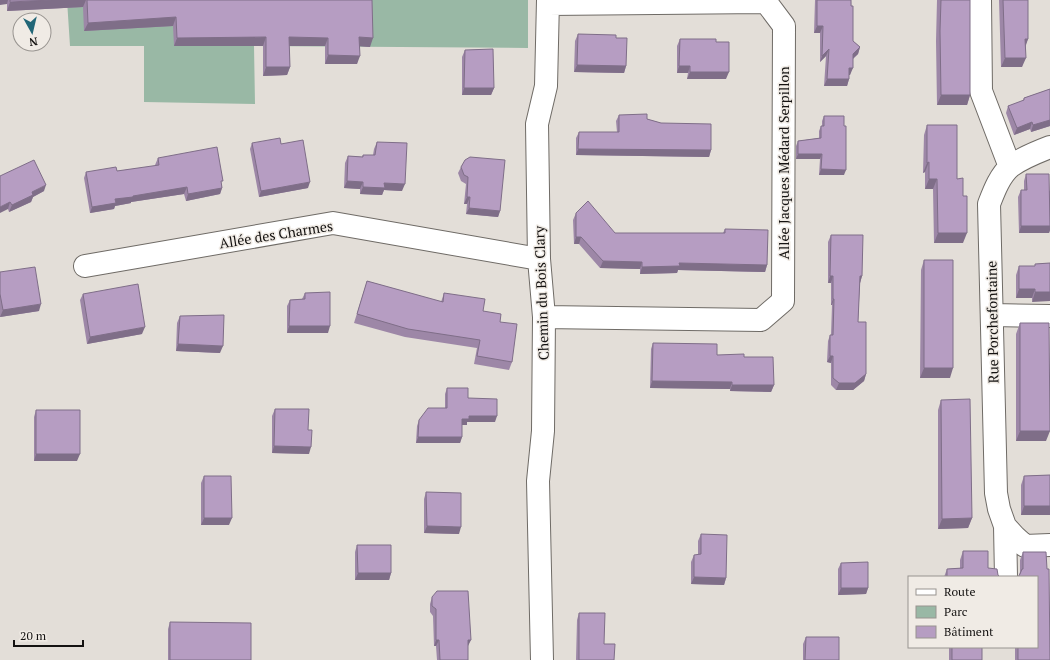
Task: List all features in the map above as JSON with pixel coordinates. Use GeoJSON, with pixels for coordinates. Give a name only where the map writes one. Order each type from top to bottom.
{"type":"FeatureCollection","features":[{"type":"Feature","properties":{"kind":"street"},"geometry":{"type":"LineString","coordinates":[[980,0],[981,91],[1010,167]]}},
{"type":"Feature","properties":{"kind":"street","name":"Chemin du Bois Clary"},"geometry":{"type":"LineString","coordinates":[[542,660],[538,482],[543,431],[544,317],[539,259],[537,124],[546,86],[548,2]]}},
{"type":"Feature","properties":{"kind":"street","name":"Allée Jacques Médard Serpillon"},"geometry":{"type":"LineString","coordinates":[[544,317],[761,320],[783,301],[784,26],[766,2],[548,2]]}},
{"type":"Feature","properties":{"kind":"street","name":"Rue Porchefontaine"},"geometry":{"type":"LineString","coordinates":[[1006,576],[1005,526],[999,509],[996,492],[989,204],[997,184],[1010,167],[1037,152],[1050,148]]}},
{"type":"Feature","properties":{"kind":"street","name":"Allée des Charmes"},"geometry":{"type":"LineString","coordinates":[[85,266],[333,223],[539,259]]}},
{"type":"Feature","properties":{"kind":"street"},"geometry":{"type":"LineString","coordinates":[[992,315],[1050,316]]}},
{"type":"Feature","properties":{"kind":"street","name":"Rue Porchefontaine"},"geometry":{"type":"LineString","coordinates":[[1005,526],[1015,538],[1026,546],[1050,546]]}},
{"type":"Feature","properties":{"kind":"green space"},"geometry":{"type":"Polygon","coordinates":[[[67,0],[528,0],[528,48],[254,46],[255,104],[144,102],[144,46],[70,46],[67,0]]]}},
{"type":"Feature","properties":{"kind":"building"},"geometry":{"type":"Polygon","coordinates":[[[10,0],[52,0],[10,2],[10,0]]]}},
{"type":"Feature","properties":{"kind":"building"},"geometry":{"type":"Polygon","coordinates":[[[87,0],[372,0],[373,38],[359,37],[360,56],[328,55],[328,38],[289,37],[290,67],[266,67],[266,37],[177,38],[176,17],[88,23],[87,0]]]}},
{"type":"Feature","properties":{"kind":"building"},"geometry":{"type":"Polygon","coordinates":[[[817,0],[851,0],[851,6],[853,6],[853,41],[860,47],[853,54],[853,68],[849,68],[849,79],[827,79],[829,49],[822,56],[823,26],[817,26],[817,0]]]}},
{"type":"Feature","properties":{"kind":"building"},"geometry":{"type":"Polygon","coordinates":[[[941,0],[970,0],[970,95],[941,95],[941,0]]]}},
{"type":"Feature","properties":{"kind":"building"},"geometry":{"type":"Polygon","coordinates":[[[1003,0],[1028,0],[1028,39],[1025,39],[1026,58],[1005,58],[1003,0]]]}},
{"type":"Feature","properties":{"kind":"building"},"geometry":{"type":"Polygon","coordinates":[[[578,34],[616,35],[616,38],[627,38],[626,66],[577,65],[578,34]]]}},
{"type":"Feature","properties":{"kind":"building"},"geometry":{"type":"Polygon","coordinates":[[[680,39],[716,39],[716,42],[729,42],[729,72],[690,72],[690,66],[679,66],[680,39]]]}},
{"type":"Feature","properties":{"kind":"building"},"geometry":{"type":"Polygon","coordinates":[[[493,49],[494,88],[464,88],[465,50],[493,49]]]}},
{"type":"Feature","properties":{"kind":"building"},"geometry":{"type":"Polygon","coordinates":[[[1050,89],[1050,120],[1033,125],[1032,122],[1017,128],[1008,106],[1024,100],[1024,98],[1050,89]]]}},
{"type":"Feature","properties":{"kind":"building"},"geometry":{"type":"Polygon","coordinates":[[[647,114],[647,119],[661,123],[711,124],[711,150],[578,149],[579,132],[619,132],[619,115],[647,114]]]}},
{"type":"Feature","properties":{"kind":"building"},"geometry":{"type":"Polygon","coordinates":[[[824,116],[844,116],[844,126],[846,126],[846,170],[821,169],[822,154],[798,154],[798,141],[821,138],[821,126],[824,126],[824,116]]]}},
{"type":"Feature","properties":{"kind":"building"},"geometry":{"type":"Polygon","coordinates":[[[927,125],[957,125],[957,179],[963,178],[963,196],[967,196],[967,233],[938,233],[937,179],[929,179],[929,162],[927,163],[927,125]]]}},
{"type":"Feature","properties":{"kind":"building"},"geometry":{"type":"Polygon","coordinates":[[[280,138],[281,144],[303,140],[310,182],[261,191],[252,143],[280,138]]]}},
{"type":"Feature","properties":{"kind":"building"},"geometry":{"type":"Polygon","coordinates":[[[377,142],[407,143],[405,184],[384,183],[385,188],[363,187],[363,182],[347,181],[348,156],[363,157],[363,155],[375,155],[377,142]]]}},
{"type":"Feature","properties":{"kind":"building"},"geometry":{"type":"Polygon","coordinates":[[[217,147],[223,181],[221,181],[222,188],[188,194],[187,187],[115,199],[116,203],[92,207],[86,172],[116,167],[117,171],[159,165],[158,158],[217,147]]]}},
{"type":"Feature","properties":{"kind":"building"},"geometry":{"type":"Polygon","coordinates":[[[470,157],[505,160],[500,211],[469,208],[470,197],[467,197],[468,177],[464,175],[461,167],[465,160],[470,157]]]}},
{"type":"Feature","properties":{"kind":"building"},"geometry":{"type":"Polygon","coordinates":[[[34,160],[46,185],[32,192],[33,195],[12,205],[10,202],[0,207],[0,176],[34,160]]]}},
{"type":"Feature","properties":{"kind":"building"},"geometry":{"type":"Polygon","coordinates":[[[1026,174],[1049,174],[1050,226],[1021,226],[1021,190],[1027,190],[1026,174]]]}},
{"type":"Feature","properties":{"kind":"building"},"geometry":{"type":"Polygon","coordinates":[[[588,201],[615,233],[725,233],[725,229],[768,230],[767,265],[679,263],[680,266],[642,267],[642,262],[603,261],[581,237],[576,237],[576,213],[588,201]]]}},
{"type":"Feature","properties":{"kind":"building"},"geometry":{"type":"Polygon","coordinates":[[[831,235],[863,235],[862,276],[860,276],[858,322],[866,322],[866,374],[855,383],[839,383],[833,378],[833,356],[830,356],[830,335],[833,335],[834,299],[833,276],[830,276],[831,235]]]}},
{"type":"Feature","properties":{"kind":"building"},"geometry":{"type":"Polygon","coordinates":[[[924,260],[953,260],[953,368],[924,368],[924,260]]]}},
{"type":"Feature","properties":{"kind":"building"},"geometry":{"type":"Polygon","coordinates":[[[1050,263],[1050,292],[1035,292],[1035,289],[1019,289],[1019,266],[1035,266],[1035,264],[1050,263]]]}},
{"type":"Feature","properties":{"kind":"building"},"geometry":{"type":"Polygon","coordinates":[[[35,267],[41,304],[3,310],[0,294],[0,272],[35,267]]]}},
{"type":"Feature","properties":{"kind":"building"},"geometry":{"type":"Polygon","coordinates":[[[367,281],[443,302],[444,293],[485,299],[483,311],[501,314],[500,322],[517,324],[512,362],[477,356],[480,340],[408,329],[357,314],[367,281]]]}},
{"type":"Feature","properties":{"kind":"building"},"geometry":{"type":"Polygon","coordinates":[[[138,284],[145,327],[90,337],[83,294],[138,284]]]}},
{"type":"Feature","properties":{"kind":"building"},"geometry":{"type":"Polygon","coordinates":[[[330,292],[330,326],[289,326],[290,300],[305,299],[305,293],[330,292]]]}},
{"type":"Feature","properties":{"kind":"building"},"geometry":{"type":"Polygon","coordinates":[[[224,315],[223,346],[178,344],[180,316],[224,315]]]}},
{"type":"Feature","properties":{"kind":"building"},"geometry":{"type":"Polygon","coordinates":[[[1020,323],[1049,323],[1050,431],[1020,431],[1020,323]]]}},
{"type":"Feature","properties":{"kind":"building"},"geometry":{"type":"Polygon","coordinates":[[[653,343],[717,344],[717,355],[744,354],[744,357],[773,357],[774,385],[732,385],[732,382],[652,381],[653,343]]]}},
{"type":"Feature","properties":{"kind":"building"},"geometry":{"type":"Polygon","coordinates":[[[447,388],[468,388],[468,398],[497,399],[497,416],[469,416],[469,419],[462,419],[462,437],[418,437],[419,420],[428,408],[447,408],[447,388]]]}},
{"type":"Feature","properties":{"kind":"building"},"geometry":{"type":"Polygon","coordinates":[[[970,399],[972,518],[942,519],[941,400],[970,399]]]}},
{"type":"Feature","properties":{"kind":"building"},"geometry":{"type":"Polygon","coordinates":[[[275,409],[309,409],[308,430],[312,430],[311,447],[274,446],[275,409]]]}},
{"type":"Feature","properties":{"kind":"building"},"geometry":{"type":"Polygon","coordinates":[[[36,410],[80,410],[80,454],[36,454],[36,410]]]}},
{"type":"Feature","properties":{"kind":"building"},"geometry":{"type":"Polygon","coordinates":[[[1050,475],[1050,506],[1024,506],[1024,476],[1050,475]]]}},
{"type":"Feature","properties":{"kind":"building"},"geometry":{"type":"Polygon","coordinates":[[[204,476],[231,476],[232,518],[204,518],[204,476]]]}},
{"type":"Feature","properties":{"kind":"building"},"geometry":{"type":"Polygon","coordinates":[[[426,492],[461,493],[461,527],[427,526],[426,492]]]}},
{"type":"Feature","properties":{"kind":"building"},"geometry":{"type":"Polygon","coordinates":[[[701,534],[727,535],[726,578],[694,577],[694,555],[701,554],[701,534]]]}},
{"type":"Feature","properties":{"kind":"building"},"geometry":{"type":"Polygon","coordinates":[[[357,545],[391,545],[391,573],[358,573],[357,545]]]}},
{"type":"Feature","properties":{"kind":"building"},"geometry":{"type":"Polygon","coordinates":[[[963,551],[988,551],[988,568],[997,569],[999,576],[947,576],[947,569],[963,568],[963,551]]]}},
{"type":"Feature","properties":{"kind":"building"},"geometry":{"type":"Polygon","coordinates":[[[1023,552],[1046,552],[1047,569],[1049,569],[1050,660],[1018,660],[1018,648],[1038,648],[1038,576],[1019,576],[1023,569],[1023,552]]]}},
{"type":"Feature","properties":{"kind":"building"},"geometry":{"type":"Polygon","coordinates":[[[868,562],[868,588],[841,588],[841,563],[868,562]]]}},
{"type":"Feature","properties":{"kind":"building"},"geometry":{"type":"Polygon","coordinates":[[[437,591],[468,591],[471,640],[468,640],[468,660],[440,660],[439,640],[436,640],[436,609],[432,606],[432,597],[437,591]]]}},
{"type":"Feature","properties":{"kind":"building"},"geometry":{"type":"Polygon","coordinates":[[[579,613],[605,613],[604,644],[615,644],[614,660],[579,660],[579,613]]]}},
{"type":"Feature","properties":{"kind":"building"},"geometry":{"type":"Polygon","coordinates":[[[170,622],[251,623],[251,660],[170,660],[170,622]]]}},
{"type":"Feature","properties":{"kind":"building"},"geometry":{"type":"Polygon","coordinates":[[[806,637],[839,637],[839,660],[805,660],[806,637]]]}},
{"type":"Feature","properties":{"kind":"building"},"geometry":{"type":"Polygon","coordinates":[[[952,648],[982,648],[982,660],[952,660],[952,648]]]}}]}
